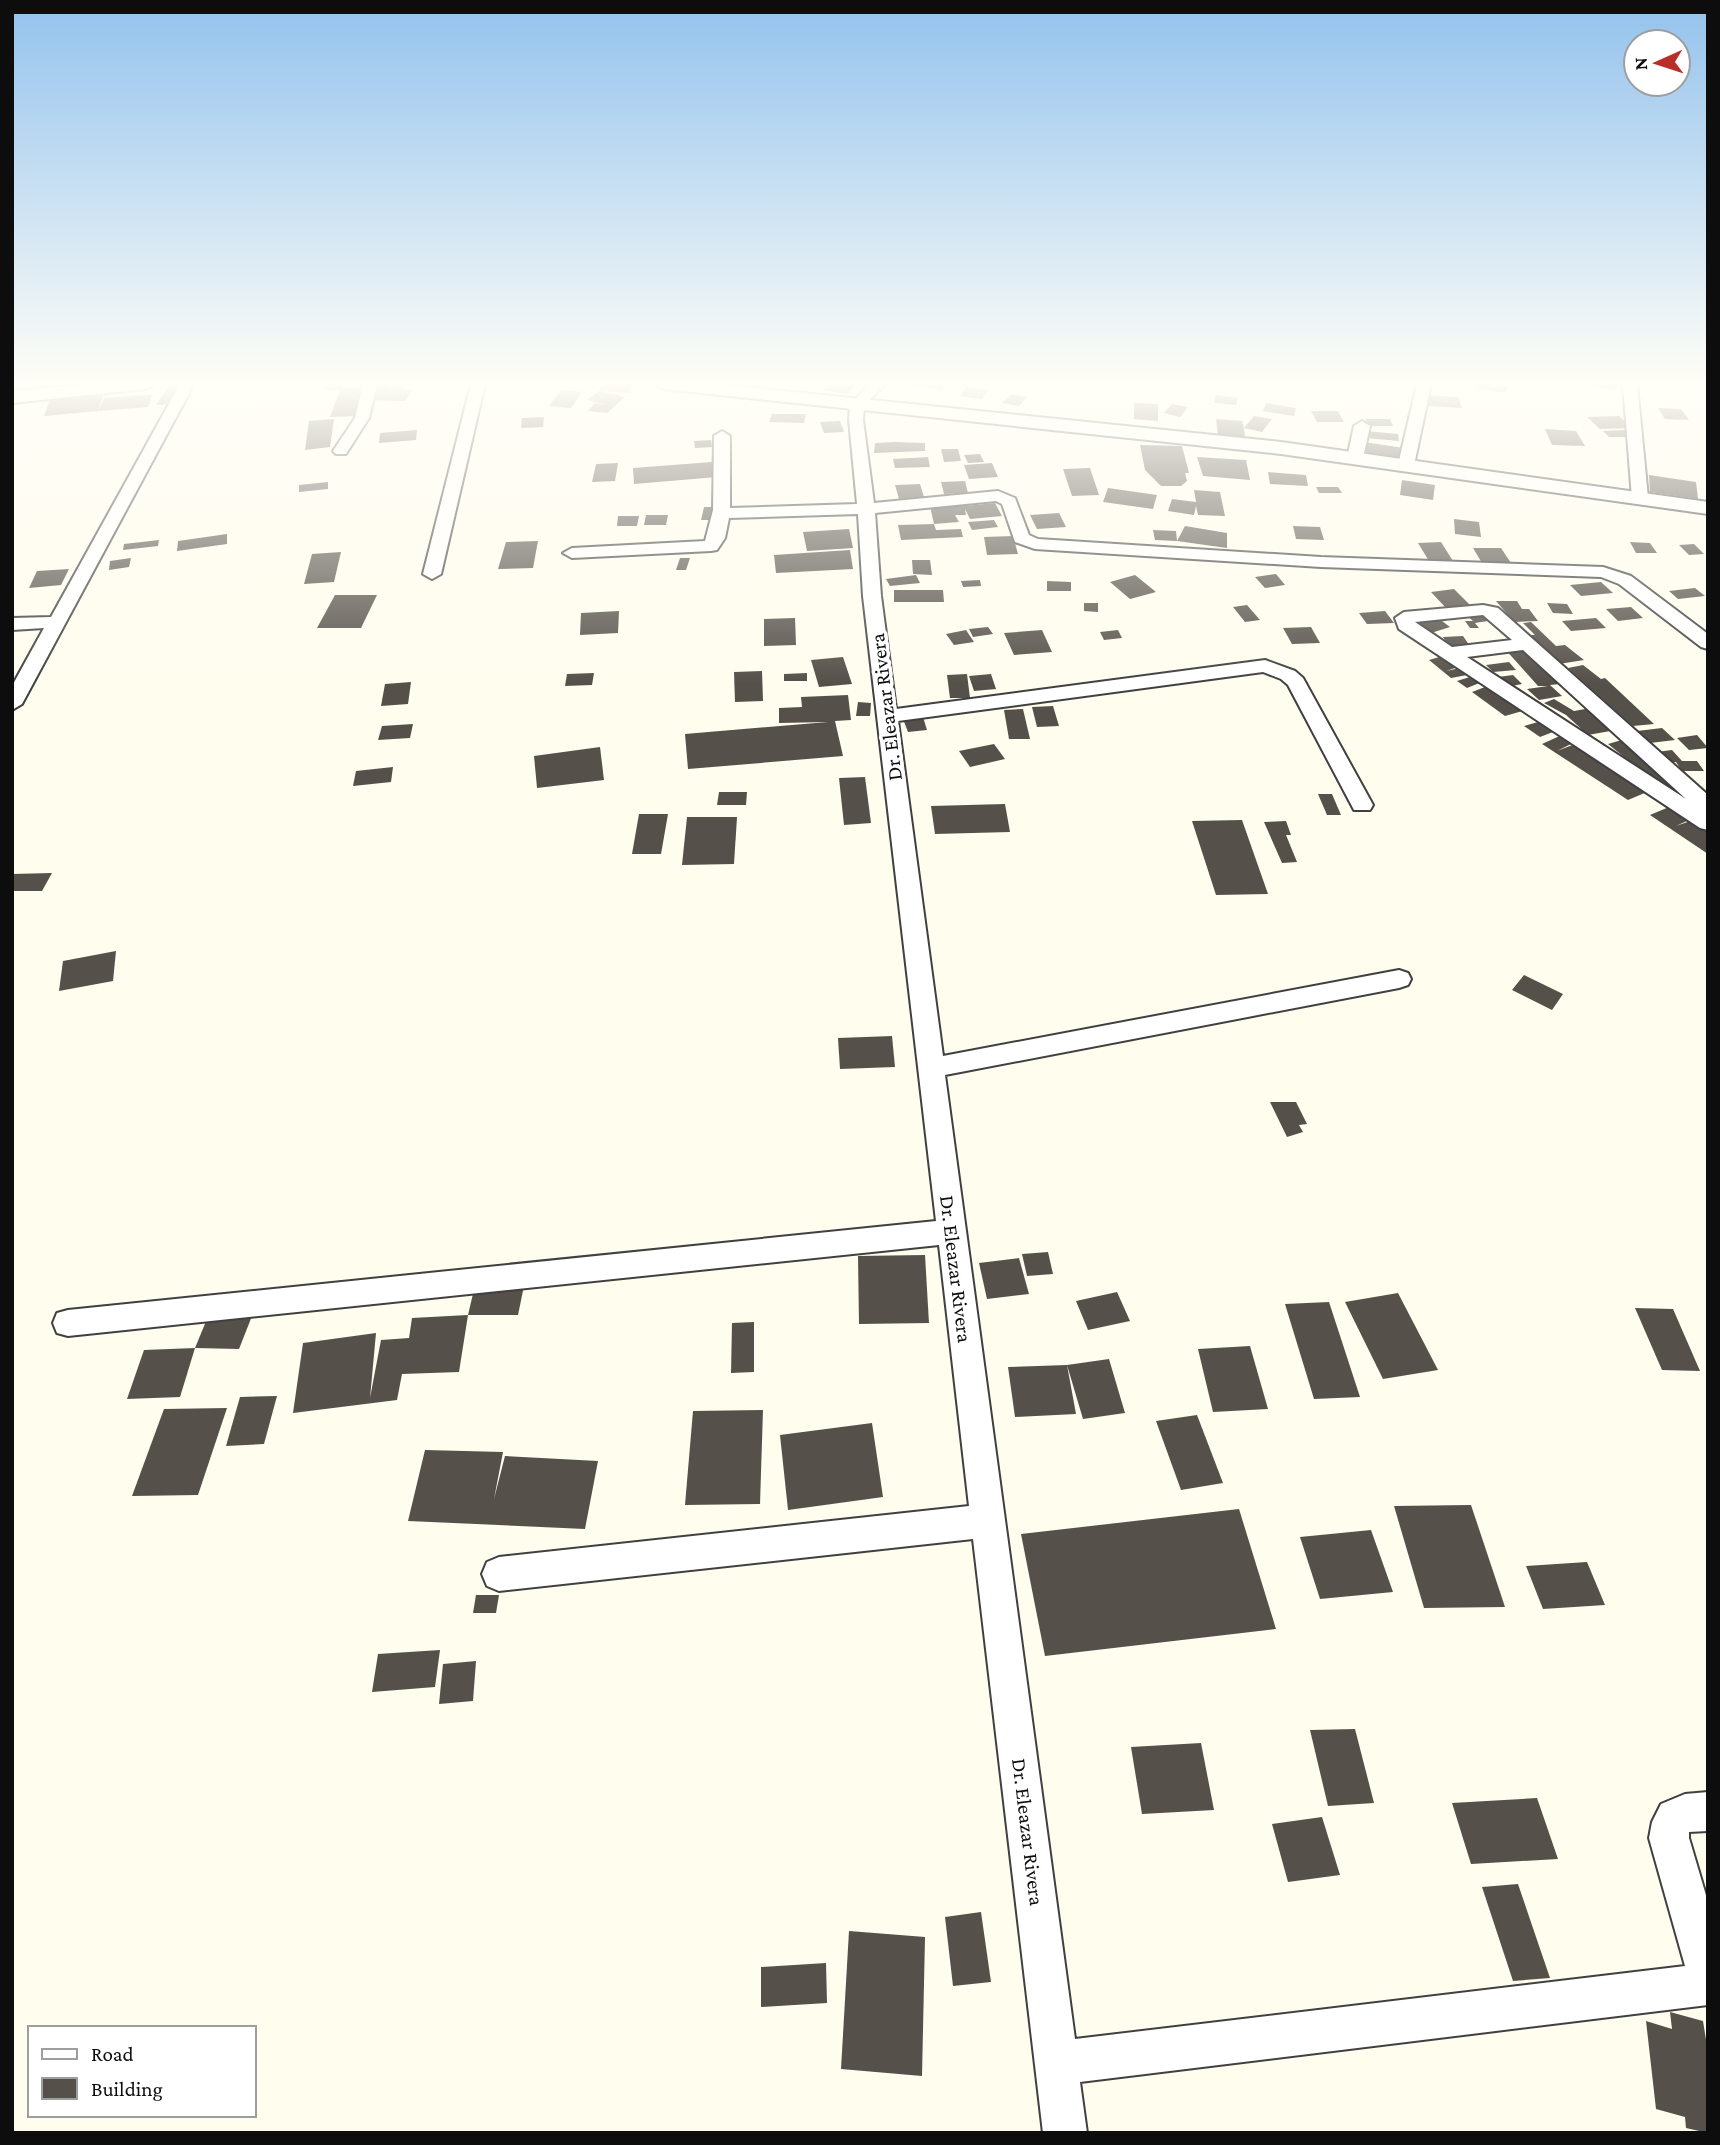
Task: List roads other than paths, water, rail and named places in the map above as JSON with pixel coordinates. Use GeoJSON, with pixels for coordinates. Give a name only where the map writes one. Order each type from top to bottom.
{"type":"FeatureCollection","features":[{"type":"Feature","properties":{"kind":"street"},"geometry":{"type":"LineString","coordinates":[[12,704],[132,484]]}},
{"type":"Feature","properties":{"kind":"street"},"geometry":{"type":"LineString","coordinates":[[432,574],[454,484]]}},
{"type":"Feature","properties":{"kind":"street"},"geometry":{"type":"LineString","coordinates":[[572,553],[704,548],[715,543],[721,484]]}},
{"type":"Feature","properties":{"kind":"street","name":"Dr. Eleazar Rivera"},"geometry":{"type":"LineString","coordinates":[[863,484],[887,716],[1065,2133]]}},
{"type":"Feature","properties":{"kind":"street"},"geometry":{"type":"LineString","coordinates":[[1541,484],[1708,508]]}},
{"type":"Feature","properties":{"kind":"street"},"geometry":{"type":"LineString","coordinates":[[1639,484],[1640,498]]}},
{"type":"Feature","properties":{"kind":"street"},"geometry":{"type":"LineString","coordinates":[[720,513],[866,509],[998,496],[1009,501],[1021,538],[1035,544],[1334,563],[1611,573],[1625,580],[1708,643]]}},
{"type":"Feature","properties":{"kind":"street"},"geometry":{"type":"LineString","coordinates":[[1708,807],[1489,611],[1404,618],[1406,625],[1708,823]]}},
{"type":"Feature","properties":{"kind":"street"},"geometry":{"type":"LineString","coordinates":[[12,624],[57,622]]}},
{"type":"Feature","properties":{"kind":"street"},"geometry":{"type":"LineString","coordinates":[[1449,653],[1526,644]]}},
{"type":"Feature","properties":{"kind":"street"},"geometry":{"type":"LineString","coordinates":[[887,716],[1265,666],[1288,675],[1296,682],[1362,805]]}},
{"type":"Feature","properties":{"kind":"street"},"geometry":{"type":"LineString","coordinates":[[931,1068],[1399,979]]}},
{"type":"Feature","properties":{"kind":"street"},"geometry":{"type":"LineString","coordinates":[[68,1323],[951,1232]]}},
{"type":"Feature","properties":{"kind":"street"},"geometry":{"type":"LineString","coordinates":[[499,1574],[988,1521]]}},
{"type":"Feature","properties":{"kind":"street"},"geometry":{"type":"LineString","coordinates":[[1708,1811],[1684,1813],[1673,1818],[1669,1826],[1669,1838],[1708,1973]]}},
{"type":"Feature","properties":{"kind":"street"},"geometry":{"type":"LineString","coordinates":[[1058,2063],[1708,1984]]}}]}
